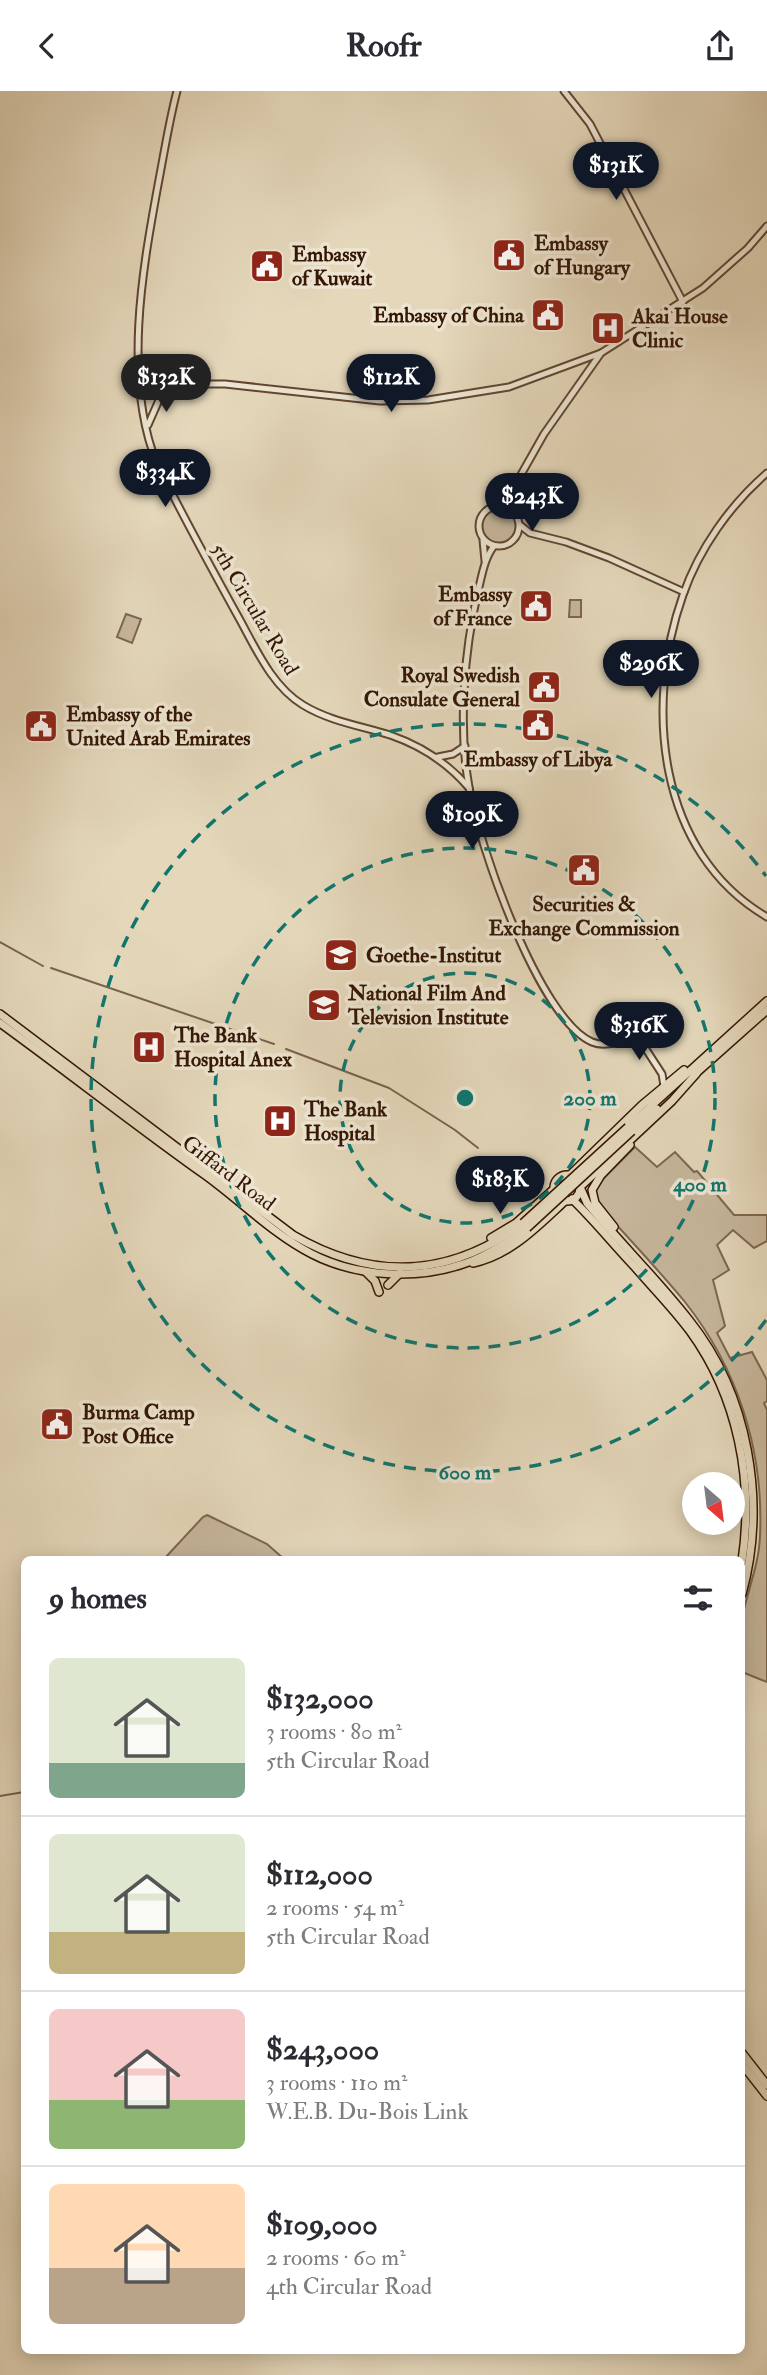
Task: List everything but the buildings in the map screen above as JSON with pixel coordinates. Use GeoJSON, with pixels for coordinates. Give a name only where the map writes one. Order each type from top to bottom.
{"type":"FeatureCollection","features":[{"type":"Feature","properties":{"kind":"main road","name":"Giffard Road"},"geometry":{"type":"LineString","coordinates":[[580,1187],[705,1057],[767,1001]]}},
{"type":"Feature","properties":{"kind":"main road","name":"Giffard Road"},"geometry":{"type":"LineString","coordinates":[[0,1023],[313,1255],[338,1265],[366,1271],[400,1273],[446,1269],[491,1251],[525,1225],[767,1010]]}},
{"type":"Feature","properties":{"kind":"main road","name":"Giffard Road"},"geometry":{"type":"LineString","coordinates":[[0,1014],[293,1235],[317,1249],[366,1266],[423,1266],[485,1260],[521,1240],[569,1200]]}},
{"type":"Feature","properties":{"kind":"main road","name":"Giffard Road"},"geometry":{"type":"LineString","coordinates":[[569,1175],[664,1086],[705,1057]]}},
{"type":"Feature","properties":{"kind":"main road"},"geometry":{"type":"LineString","coordinates":[[622,1243],[616,1230],[595,1203],[592,1190],[597,1179],[631,1145],[632,1130]]}},
{"type":"Feature","properties":{"kind":"main road"},"geometry":{"type":"LineString","coordinates":[[742,1556],[746,1509],[743,1470],[731,1411],[720,1384],[700,1346],[685,1325],[569,1200],[558,1197],[554,1189],[559,1177],[569,1175],[577,1179],[587,1203],[699,1333],[717,1364],[739,1414],[749,1457],[753,1536],[745,1583]]}},
{"type":"Feature","properties":{"kind":"main road"},"geometry":{"type":"LineString","coordinates":[[569,1200],[578,1194],[580,1187]]}},
{"type":"Feature","properties":{"kind":"main road","name":"Giffard Road"},"geometry":{"type":"LineString","coordinates":[[463,1261],[516,1223],[554,1189]]}},
{"type":"Feature","properties":{"kind":"main road"},"geometry":{"type":"LineString","coordinates":[[366,1271],[375,1281],[379,1292]]}},
{"type":"Feature","properties":{"kind":"main road"},"geometry":{"type":"LineString","coordinates":[[388,1285],[400,1273]]}},
{"type":"Feature","properties":{"kind":"main road"},"geometry":{"type":"LineString","coordinates":[[745,2057],[767,2085]]}},
{"type":"Feature","properties":{"kind":"main road"},"geometry":{"type":"LineString","coordinates":[[745,2068],[767,2097]]}},
{"type":"Feature","properties":{"kind":"street","name":"5th Circular Road"},"geometry":{"type":"LineString","coordinates":[[177,91],[142,278],[140,386],[147,432],[157,464],[256,650],[284,688],[308,708],[391,736],[438,757],[469,787]]}},
{"type":"Feature","properties":{"kind":"street"},"geometry":{"type":"LineString","coordinates":[[564,91],[590,124],[683,302]]}},
{"type":"Feature","properties":{"kind":"street"},"geometry":{"type":"LineString","coordinates":[[140,386],[167,390],[183,385],[216,384],[380,401],[428,400],[509,387],[601,353],[683,302],[734,260],[767,226]]}},
{"type":"Feature","properties":{"kind":"street"},"geometry":{"type":"LineString","coordinates":[[485,564],[483,540],[479,530],[482,515],[498,506],[510,494],[544,434],[601,353]]}},
{"type":"Feature","properties":{"kind":"street"},"geometry":{"type":"LineString","coordinates":[[147,432],[150,416],[167,390]]}},
{"type":"Feature","properties":{"kind":"street"},"geometry":{"type":"LineString","coordinates":[[767,473],[732,509],[711,538],[684,592],[670,644],[663,727],[665,753],[675,798],[684,823],[712,869],[737,897],[767,918]]}},
{"type":"Feature","properties":{"kind":"street"},"geometry":{"type":"LineString","coordinates":[[510,494],[510,509]]}},
{"type":"Feature","properties":{"kind":"street"},"geometry":{"type":"LineString","coordinates":[[498,506],[510,509],[520,525],[530,533],[566,542],[609,558],[684,592]]}},
{"type":"Feature","properties":{"kind":"street"},"geometry":{"type":"LineString","coordinates":[[516,537],[520,525]]}},
{"type":"Feature","properties":{"kind":"street"},"geometry":{"type":"LineString","coordinates":[[483,540],[494,546],[507,545],[516,537],[530,533]]}},
{"type":"Feature","properties":{"kind":"street"},"geometry":{"type":"LineString","coordinates":[[494,546],[485,564],[466,655],[465,746],[469,787],[486,851],[513,923],[534,968],[562,1016],[572,1029],[595,1044],[638,1037],[662,1074],[664,1086]]}},
{"type":"Feature","properties":{"kind":"street"},"geometry":{"type":"LineString","coordinates":[[438,757],[453,754],[465,746]]}},
{"type":"Feature","properties":{"kind":"street"},"geometry":{"type":"LineString","coordinates":[[662,1074],[675,1077]]}},
{"type":"Feature","properties":{"kind":"shaded area"},"geometry":{"type":"Polygon","coordinates":[[[499,508],[512,514],[518,527],[512,540],[499,546],[486,540],[480,527],[486,514],[499,508]]]}},
{"type":"Feature","properties":{"kind":"shaded area"},"geometry":{"type":"Polygon","coordinates":[[[570,600],[581,600],[581,617],[569,617],[570,600]]]}},
{"type":"Feature","properties":{"kind":"shaded area"},"geometry":{"type":"Polygon","coordinates":[[[126,614],[141,619],[132,643],[117,637],[126,614]]]}},
{"type":"Feature","properties":{"kind":"shaded area"},"geometry":{"type":"Polygon","coordinates":[[[635,1147],[657,1167],[675,1152],[694,1172],[697,1171],[734,1215],[767,1215],[767,1241],[754,1248],[733,1230],[717,1245],[729,1270],[713,1280],[725,1326],[717,1333],[730,1358],[752,1352],[767,1380],[767,1401],[764,1403],[767,1410],[767,1682],[745,1673],[745,1608],[759,1546],[760,1504],[752,1442],[744,1412],[720,1355],[704,1328],[674,1289],[597,1203],[594,1192],[596,1186],[635,1147]]]}},
{"type":"Feature","properties":{"kind":"shaded area"},"geometry":{"type":"Polygon","coordinates":[[[207,1515],[267,1544],[281,1556],[167,1556],[207,1515]]]}},
{"type":"Feature","properties":{"kind":"waterway"},"geometry":{"type":"LineString","coordinates":[[0,942],[43,966]]}},
{"type":"Feature","properties":{"kind":"waterway"},"geometry":{"type":"LineString","coordinates":[[51,968],[274,1044]]}},
{"type":"Feature","properties":{"kind":"waterway"},"geometry":{"type":"LineString","coordinates":[[286,1049],[389,1088],[478,1148]]}},
{"type":"Feature","properties":{"kind":"waterway"},"geometry":{"type":"LineString","coordinates":[[524,1186],[528,1190]]}},
{"type":"Feature","properties":{"kind":"waterway"},"geometry":{"type":"LineString","coordinates":[[0,1796],[21,1792]]}},
{"type":"Feature","properties":{"kind":"place","name":"Embassy of Hungary"},"geometry":{"type":"Point","coordinates":[509,255]}},
{"type":"Feature","properties":{"kind":"place","name":"Embassy of Kuwait"},"geometry":{"type":"Point","coordinates":[267,266]}},
{"type":"Feature","properties":{"kind":"place","name":"Embassy of China"},"geometry":{"type":"Point","coordinates":[548,315]}},
{"type":"Feature","properties":{"kind":"place","name":"Akai House Clinic"},"geometry":{"type":"Point","coordinates":[608,328]}},
{"type":"Feature","properties":{"kind":"place","name":"Embassy of France"},"geometry":{"type":"Point","coordinates":[536,606]}},
{"type":"Feature","properties":{"kind":"place","name":"Royal Swedish Consulate General"},"geometry":{"type":"Point","coordinates":[544,687]}},
{"type":"Feature","properties":{"kind":"place","name":"Embassy of Libya"},"geometry":{"type":"Point","coordinates":[538,725]}},
{"type":"Feature","properties":{"kind":"place","name":"Embassy of the United Arab Emirates"},"geometry":{"type":"Point","coordinates":[41,726]}},
{"type":"Feature","properties":{"kind":"place","name":"Securities & Exchange Commission"},"geometry":{"type":"Point","coordinates":[584,870]}},
{"type":"Feature","properties":{"kind":"place","name":"Goethe-Institut"},"geometry":{"type":"Point","coordinates":[341,955]}},
{"type":"Feature","properties":{"kind":"place","name":"National Film And Television Institute"},"geometry":{"type":"Point","coordinates":[324,1005]}},
{"type":"Feature","properties":{"kind":"place","name":"The Bank Hospital Anex"},"geometry":{"type":"Point","coordinates":[149,1047]}},
{"type":"Feature","properties":{"kind":"place","name":"The Bank Hospital"},"geometry":{"type":"Point","coordinates":[280,1121]}},
{"type":"Feature","properties":{"kind":"place","name":"Burma Camp Post Office"},"geometry":{"type":"Point","coordinates":[57,1424]}}]}
